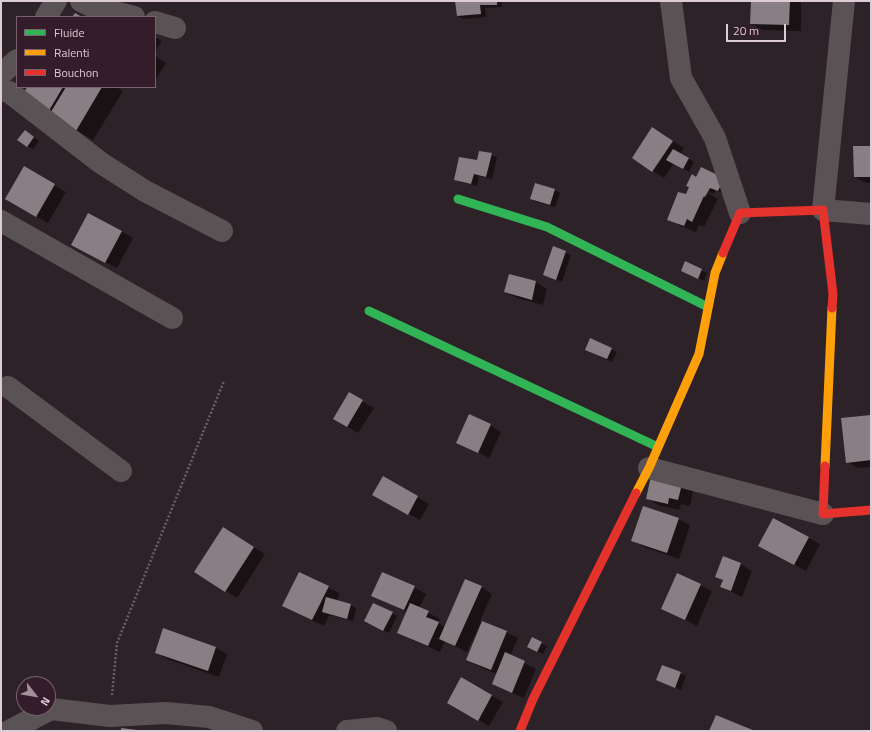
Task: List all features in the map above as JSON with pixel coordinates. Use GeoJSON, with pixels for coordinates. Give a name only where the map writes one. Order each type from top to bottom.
{"type":"FeatureCollection","features":[{"type":"Feature","properties":{"kind":"street"},"geometry":{"type":"LineString","coordinates":[[47,16],[56,1]]}},
{"type":"Feature","properties":{"kind":"street"},"geometry":{"type":"LineString","coordinates":[[81,1],[92,6],[130,16]]}},
{"type":"Feature","properties":{"kind":"street"},"geometry":{"type":"LineString","coordinates":[[520,731],[533,699],[649,468],[699,354],[715,273],[740,213],[715,138],[681,78],[671,1]]}},
{"type":"Feature","properties":{"kind":"street"},"geometry":{"type":"LineString","coordinates":[[823,514],[833,294],[823,210],[844,1]]}},
{"type":"Feature","properties":{"kind":"street"},"geometry":{"type":"LineString","coordinates":[[1,74],[16,61]]}},
{"type":"Feature","properties":{"kind":"street"},"geometry":{"type":"LineString","coordinates":[[1,90],[9,92],[101,163],[145,191],[222,231]]}},
{"type":"Feature","properties":{"kind":"street"},"geometry":{"type":"LineString","coordinates":[[458,199],[547,227],[708,307]]}},
{"type":"Feature","properties":{"kind":"street"},"geometry":{"type":"LineString","coordinates":[[740,213],[823,210],[871,214]]}},
{"type":"Feature","properties":{"kind":"street"},"geometry":{"type":"LineString","coordinates":[[1,221],[172,318]]}},
{"type":"Feature","properties":{"kind":"street"},"geometry":{"type":"LineString","coordinates":[[369,311],[658,448]]}},
{"type":"Feature","properties":{"kind":"street"},"geometry":{"type":"LineString","coordinates":[[3,385],[121,471]]}},
{"type":"Feature","properties":{"kind":"street"},"geometry":{"type":"LineString","coordinates":[[649,468],[823,514],[871,510]]}},
{"type":"Feature","properties":{"kind":"street"},"geometry":{"type":"LineString","coordinates":[[9,731],[51,709],[110,716],[166,713],[209,717],[252,731]]}},
{"type":"Feature","properties":{"kind":"street"},"geometry":{"type":"LineString","coordinates":[[347,731],[378,728],[386,731]]}},
{"type":"Feature","properties":{"kind":"path"},"geometry":{"type":"LineString","coordinates":[[110,716],[117,643],[224,381]]}},
{"type":"Feature","properties":{"kind":"building"},"geometry":{"type":"Polygon","coordinates":[[[455,1],[497,1],[497,5],[480,5],[481,14],[457,16],[455,1]]]}},
{"type":"Feature","properties":{"kind":"building"},"geometry":{"type":"Polygon","coordinates":[[[751,1],[790,1],[789,25],[750,24],[751,1]]]}},
{"type":"Feature","properties":{"kind":"building"},"geometry":{"type":"Polygon","coordinates":[[[75,13],[80,16],[73,16],[75,13]]]}},
{"type":"Feature","properties":{"kind":"building"},"geometry":{"type":"Polygon","coordinates":[[[26,88],[62,88],[47,114],[21,98],[26,88]]]}},
{"type":"Feature","properties":{"kind":"building"},"geometry":{"type":"Polygon","coordinates":[[[65,88],[101,88],[76,131],[49,115],[65,88]]]}},
{"type":"Feature","properties":{"kind":"building"},"geometry":{"type":"Polygon","coordinates":[[[652,127],[673,141],[652,172],[632,158],[652,127]]]}},
{"type":"Feature","properties":{"kind":"building"},"geometry":{"type":"Polygon","coordinates":[[[25,130],[34,137],[27,147],[17,140],[25,130]]]}},
{"type":"Feature","properties":{"kind":"building"},"geometry":{"type":"Polygon","coordinates":[[[853,146],[871,146],[871,177],[854,177],[853,146]]]}},
{"type":"Feature","properties":{"kind":"building"},"geometry":{"type":"Polygon","coordinates":[[[673,149],[689,158],[683,169],[666,160],[673,149]]]}},
{"type":"Feature","properties":{"kind":"building"},"geometry":{"type":"Polygon","coordinates":[[[479,151],[492,153],[486,177],[474,174],[471,184],[454,180],[459,157],[477,160],[479,151]]]}},
{"type":"Feature","properties":{"kind":"building"},"geometry":{"type":"Polygon","coordinates":[[[24,166],[55,184],[36,217],[5,199],[24,166]]]}},
{"type":"Feature","properties":{"kind":"building"},"geometry":{"type":"Polygon","coordinates":[[[701,167],[724,178],[718,191],[710,188],[705,197],[704,196],[692,222],[687,219],[684,226],[667,220],[678,192],[686,194],[689,187],[686,186],[692,174],[696,177],[701,167]]]}},
{"type":"Feature","properties":{"kind":"building"},"geometry":{"type":"Polygon","coordinates":[[[535,183],[555,189],[550,205],[530,199],[535,183]]]}},
{"type":"Feature","properties":{"kind":"building"},"geometry":{"type":"Polygon","coordinates":[[[88,213],[122,231],[105,263],[71,245],[88,213]]]}},
{"type":"Feature","properties":{"kind":"building"},"geometry":{"type":"Polygon","coordinates":[[[553,246],[566,251],[556,280],[543,275],[553,246]]]}},
{"type":"Feature","properties":{"kind":"building"},"geometry":{"type":"Polygon","coordinates":[[[685,261],[702,269],[698,279],[681,271],[685,261]]]}},
{"type":"Feature","properties":{"kind":"building"},"geometry":{"type":"Polygon","coordinates":[[[509,274],[536,281],[532,300],[504,292],[509,274]]]}},
{"type":"Feature","properties":{"kind":"building"},"geometry":{"type":"Polygon","coordinates":[[[590,338],[612,348],[607,359],[585,350],[590,338]]]}},
{"type":"Feature","properties":{"kind":"building"},"geometry":{"type":"Polygon","coordinates":[[[349,392],[363,400],[347,427],[333,419],[349,392]]]}},
{"type":"Feature","properties":{"kind":"building"},"geometry":{"type":"Polygon","coordinates":[[[469,414],[491,424],[478,453],[456,443],[469,414]]]}},
{"type":"Feature","properties":{"kind":"building"},"geometry":{"type":"Polygon","coordinates":[[[871,415],[871,460],[846,463],[841,418],[871,415]]]}},
{"type":"Feature","properties":{"kind":"building"},"geometry":{"type":"Polygon","coordinates":[[[383,476],[418,496],[408,515],[372,495],[383,476]]]}},
{"type":"Feature","properties":{"kind":"building"},"geometry":{"type":"Polygon","coordinates":[[[651,476],[682,484],[678,500],[669,498],[668,504],[646,499],[651,476]]]}},
{"type":"Feature","properties":{"kind":"building"},"geometry":{"type":"Polygon","coordinates":[[[643,506],[679,518],[667,553],[631,541],[643,506]]]}},
{"type":"Feature","properties":{"kind":"building"},"geometry":{"type":"Polygon","coordinates":[[[773,518],[809,537],[794,565],[758,546],[773,518]]]}},
{"type":"Feature","properties":{"kind":"building"},"geometry":{"type":"Polygon","coordinates":[[[223,527],[254,547],[225,592],[194,572],[223,527]]]}},
{"type":"Feature","properties":{"kind":"building"},"geometry":{"type":"Polygon","coordinates":[[[723,556],[741,563],[731,591],[720,587],[723,580],[715,577],[723,556]]]}},
{"type":"Feature","properties":{"kind":"building"},"geometry":{"type":"Polygon","coordinates":[[[299,572],[329,586],[312,620],[282,606],[299,572]]]}},
{"type":"Feature","properties":{"kind":"building"},"geometry":{"type":"Polygon","coordinates":[[[382,572],[415,586],[404,610],[371,596],[382,572]]]}},
{"type":"Feature","properties":{"kind":"building"},"geometry":{"type":"Polygon","coordinates":[[[677,573],[701,584],[685,620],[661,609],[677,573]]]}},
{"type":"Feature","properties":{"kind":"building"},"geometry":{"type":"Polygon","coordinates":[[[465,579],[482,586],[455,646],[439,639],[465,579]]]}},
{"type":"Feature","properties":{"kind":"building"},"geometry":{"type":"Polygon","coordinates":[[[326,597],[351,604],[347,619],[322,612],[326,597]]]}},
{"type":"Feature","properties":{"kind":"building"},"geometry":{"type":"Polygon","coordinates":[[[373,603],[393,612],[383,631],[364,621],[373,603]]]}},
{"type":"Feature","properties":{"kind":"building"},"geometry":{"type":"Polygon","coordinates":[[[410,603],[429,611],[426,617],[439,622],[428,646],[397,633],[410,603]]]}},
{"type":"Feature","properties":{"kind":"building"},"geometry":{"type":"Polygon","coordinates":[[[482,621],[507,631],[491,670],[466,660],[482,621]]]}},
{"type":"Feature","properties":{"kind":"building"},"geometry":{"type":"Polygon","coordinates":[[[163,628],[216,647],[208,671],[155,653],[163,628]]]}},
{"type":"Feature","properties":{"kind":"building"},"geometry":{"type":"Polygon","coordinates":[[[532,637],[542,642],[537,652],[527,647],[532,637]]]}},
{"type":"Feature","properties":{"kind":"building"},"geometry":{"type":"Polygon","coordinates":[[[505,652],[525,661],[512,693],[492,684],[505,652]]]}},
{"type":"Feature","properties":{"kind":"building"},"geometry":{"type":"Polygon","coordinates":[[[662,665],[681,672],[675,688],[656,680],[662,665]]]}},
{"type":"Feature","properties":{"kind":"building"},"geometry":{"type":"Polygon","coordinates":[[[461,677],[492,695],[478,721],[447,703],[461,677]]]}},
{"type":"Feature","properties":{"kind":"building"},"geometry":{"type":"Polygon","coordinates":[[[716,715],[755,731],[709,731],[716,715]]]}},
{"type":"Feature","properties":{"kind":"building"},"geometry":{"type":"Polygon","coordinates":[[[121,728],[137,730],[137,731],[121,731],[121,728]]]}},
{"type":"Feature","properties":{"kind":"traffic: fast"},"geometry":{"type":"LineString","coordinates":[[458,199],[547,227],[708,307]]}},
{"type":"Feature","properties":{"kind":"traffic: fast"},"geometry":{"type":"LineString","coordinates":[[369,311],[658,447]]}},
{"type":"Feature","properties":{"kind":"traffic: slow"},"geometry":{"type":"LineString","coordinates":[[636,493],[649,468],[699,354],[715,273],[723,253]]}},
{"type":"Feature","properties":{"kind":"traffic: slow"},"geometry":{"type":"LineString","coordinates":[[825,466],[832,308]]}},
{"type":"Feature","properties":{"kind":"traffic: jam"},"geometry":{"type":"LineString","coordinates":[[723,253],[740,213],[823,210],[833,294],[832,308]]}},
{"type":"Feature","properties":{"kind":"traffic: jam"},"geometry":{"type":"LineString","coordinates":[[825,466],[823,514],[871,510]]}},
{"type":"Feature","properties":{"kind":"traffic: jam"},"geometry":{"type":"LineString","coordinates":[[520,731],[533,699],[636,493]]}}]}
